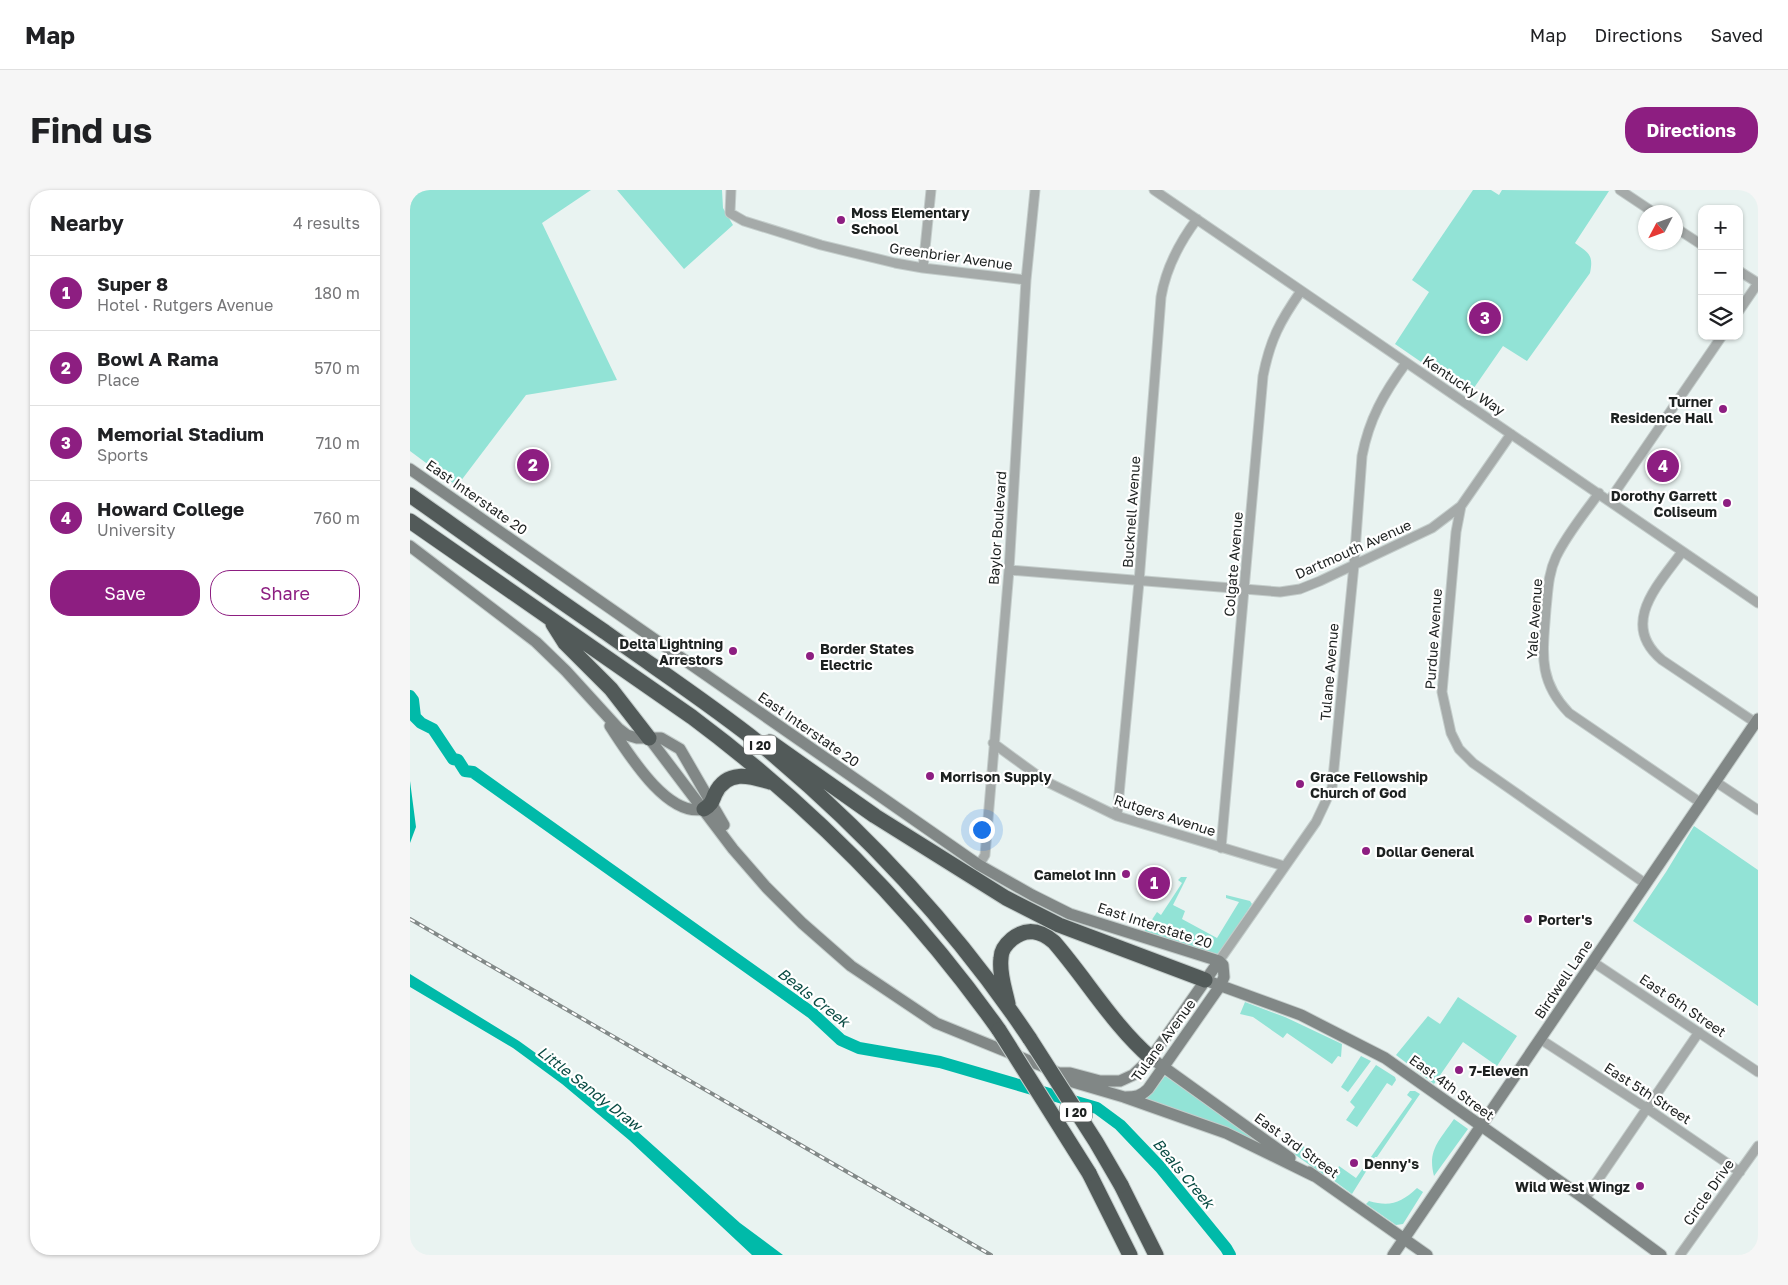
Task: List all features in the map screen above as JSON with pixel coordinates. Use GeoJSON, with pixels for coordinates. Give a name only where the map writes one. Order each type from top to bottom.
{"type":"FeatureCollection","features":[{"type":"Feature","properties":{"kind":"highway","name":"I 20"},"geometry":{"type":"LineString","coordinates":[[410,495],[728,719],[808,786],[866,842],[943,925],[1008,1006],[1096,1142],[1121,1185],[1156,1255]]}},
{"type":"Feature","properties":{"kind":"highway","name":"I 20"},"geometry":{"type":"LineString","coordinates":[[416,525],[737,750],[777,784],[851,854],[956,972],[999,1030],[1089,1173],[1130,1255]]}},
{"type":"Feature","properties":{"kind":"highway"},"geometry":{"type":"LineString","coordinates":[[548,617],[565,643],[611,689],[649,738]]}},
{"type":"Feature","properties":{"kind":"highway"},"geometry":{"type":"LineString","coordinates":[[728,719],[751,728],[875,816],[1006,898],[1059,925],[1205,980]]}},
{"type":"Feature","properties":{"kind":"highway"},"geometry":{"type":"LineString","coordinates":[[708,807],[720,785],[729,779],[747,775],[777,784]]}},
{"type":"Feature","properties":{"kind":"highway"},"geometry":{"type":"LineString","coordinates":[[1008,1006],[1000,969],[1002,951],[1006,944],[1018,935],[1031,931],[1040,932],[1054,942],[1119,1023],[1151,1058]]}},
{"type":"Feature","properties":{"kind":"main road","name":"East Interstate 20"},"geometry":{"type":"LineString","coordinates":[[410,469],[978,865],[1070,914],[1219,961]]}},
{"type":"Feature","properties":{"kind":"main road"},"geometry":{"type":"LineString","coordinates":[[410,546],[536,642],[618,728],[627,735],[638,738],[662,738],[680,749],[691,766],[708,807],[733,849],[802,923],[851,966],[936,1022],[1059,1073],[1066,1080],[1124,1097],[1226,1133],[1314,1176]]}},
{"type":"Feature","properties":{"kind":"main road"},"geometry":{"type":"LineString","coordinates":[[597,706],[647,778],[666,796],[678,806],[688,810],[696,811],[708,807]]}},
{"type":"Feature","properties":{"kind":"main road","name":"Birdwell Lane"},"geometry":{"type":"LineString","coordinates":[[1393,1255],[1757,721]]}},
{"type":"Feature","properties":{"kind":"main road"},"geometry":{"type":"LineString","coordinates":[[649,738],[708,807]]}},
{"type":"Feature","properties":{"kind":"main road"},"geometry":{"type":"LineString","coordinates":[[1219,961],[1224,965],[1224,976],[1220,986]]}},
{"type":"Feature","properties":{"kind":"main road","name":"Tulane Avenue"},"geometry":{"type":"LineString","coordinates":[[1059,1073],[1070,1073],[1100,1081],[1120,1081],[1133,1075],[1151,1058],[1219,961]]}},
{"type":"Feature","properties":{"kind":"main road","name":"East 4th Street"},"geometry":{"type":"LineString","coordinates":[[1205,980],[1301,1014],[1385,1058],[1661,1255]]}},
{"type":"Feature","properties":{"kind":"main road","name":"Tulane Avenue"},"geometry":{"type":"LineString","coordinates":[[1124,1097],[1144,1094],[1220,986]]}},
{"type":"Feature","properties":{"kind":"main road","name":"East 3rd Street"},"geometry":{"type":"LineString","coordinates":[[1151,1058],[1427,1255]]}},
{"type":"Feature","properties":{"kind":"street","name":"Greenbrier Avenue"},"geometry":{"type":"LineString","coordinates":[[731,190],[730,213],[744,221],[821,245],[923,268],[1026,280]]}},
{"type":"Feature","properties":{"kind":"street"},"geometry":{"type":"LineString","coordinates":[[923,268],[931,190]]}},
{"type":"Feature","properties":{"kind":"street","name":"Baylor Boulevard"},"geometry":{"type":"LineString","coordinates":[[978,865],[985,855],[1009,570],[1026,280],[1034,190]]}},
{"type":"Feature","properties":{"kind":"street","name":"Kentucky Way"},"geometry":{"type":"LineString","coordinates":[[1154,190],[1758,603]]}},
{"type":"Feature","properties":{"kind":"street"},"geometry":{"type":"LineString","coordinates":[[1620,190],[1642,205]]}},
{"type":"Feature","properties":{"kind":"street","name":"Bucknell Avenue"},"geometry":{"type":"LineString","coordinates":[[1117,816],[1139,582],[1160,297],[1163,283],[1173,258],[1197,219]]}},
{"type":"Feature","properties":{"kind":"street"},"geometry":{"type":"LineString","coordinates":[[1683,233],[1698,242]]}},
{"type":"Feature","properties":{"kind":"street"},"geometry":{"type":"LineString","coordinates":[[1743,273],[1758,283],[1743,305]]}},
{"type":"Feature","properties":{"kind":"street","name":"Colgate Avenue"},"geometry":{"type":"LineString","coordinates":[[1221,848],[1263,376],[1275,332],[1285,313],[1301,291]]}},
{"type":"Feature","properties":{"kind":"street"},"geometry":{"type":"LineString","coordinates":[[1609,501],[1719,340]]}},
{"type":"Feature","properties":{"kind":"street","name":"Tulane Avenue"},"geometry":{"type":"LineString","coordinates":[[1219,961],[1316,822],[1332,788],[1354,565],[1362,456],[1376,409],[1406,362]]}},
{"type":"Feature","properties":{"kind":"street","name":"Purdue Avenue"},"geometry":{"type":"LineString","coordinates":[[1511,434],[1461,506],[1455,540],[1442,692],[1451,734],[1460,749],[1473,763],[1646,884]]}},
{"type":"Feature","properties":{"kind":"street","name":"Yale Avenue"},"geometry":{"type":"LineString","coordinates":[[1599,493],[1562,544],[1549,577],[1543,655],[1546,675],[1552,692],[1569,713],[1701,803]]}},
{"type":"Feature","properties":{"kind":"street","name":"Dartmouth Avenue"},"geometry":{"type":"LineString","coordinates":[[1009,570],[1245,591],[1280,592],[1300,589],[1432,528],[1461,506]]}},
{"type":"Feature","properties":{"kind":"street"},"geometry":{"type":"LineString","coordinates":[[1682,552],[1651,596],[1644,613],[1643,626],[1646,641],[1653,652],[1662,660],[1757,721]]}},
{"type":"Feature","properties":{"kind":"street","name":"Rutgers Avenue"},"geometry":{"type":"LineString","coordinates":[[994,744],[1045,780],[1117,816],[1284,866]]}},
{"type":"Feature","properties":{"kind":"street"},"geometry":{"type":"LineString","coordinates":[[1716,782],[1758,810]]}},
{"type":"Feature","properties":{"kind":"street","name":"East 6th Street"},"geometry":{"type":"LineString","coordinates":[[1593,962],[1758,1072]]}},
{"type":"Feature","properties":{"kind":"street"},"geometry":{"type":"LineString","coordinates":[[1585,1199],[1699,1032]]}},
{"type":"Feature","properties":{"kind":"street","name":"East 5th Street"},"geometry":{"type":"LineString","coordinates":[[1540,1039],[1648,1109],[1740,1172]]}},
{"type":"Feature","properties":{"kind":"street","name":"Circle Drive"},"geometry":{"type":"LineString","coordinates":[[1680,1255],[1758,1146]]}},
{"type":"Feature","properties":{"kind":"shaded area"},"geometry":{"type":"Polygon","coordinates":[[[410,190],[591,190],[542,223],[617,380],[526,395],[457,486],[410,451],[410,190]]]}},
{"type":"Feature","properties":{"kind":"shaded area"},"geometry":{"type":"Polygon","coordinates":[[[617,190],[722,190],[723,208],[733,225],[684,269],[617,190]]]}},
{"type":"Feature","properties":{"kind":"shaded area"},"geometry":{"type":"Polygon","coordinates":[[[1473,190],[1491,190],[1499,195],[1502,190],[1609,191],[1575,243],[1589,255],[1591,262],[1590,273],[1527,361],[1503,346],[1469,395],[1395,344],[1429,292],[1412,280],[1473,190]]]}},
{"type":"Feature","properties":{"kind":"shaded area"},"geometry":{"type":"Polygon","coordinates":[[[410,781],[416,827],[410,843],[410,781]]]}},
{"type":"Feature","properties":{"kind":"shaded area"},"geometry":{"type":"Polygon","coordinates":[[[1694,826],[1758,870],[1758,1006],[1633,921],[1694,826]]]}},
{"type":"Feature","properties":{"kind":"shaded area"},"geometry":{"type":"Polygon","coordinates":[[[1181,877],[1187,877],[1173,905],[1185,911],[1182,919],[1217,938],[1239,902],[1226,898],[1226,895],[1250,901],[1252,904],[1219,954],[1216,955],[1143,933],[1157,912],[1161,915],[1182,883],[1178,880],[1181,877]]]}},
{"type":"Feature","properties":{"kind":"shaded area"},"geometry":{"type":"Polygon","coordinates":[[[410,974],[519,1041],[608,1105],[740,1223],[783,1255],[752,1255],[629,1140],[562,1084],[513,1048],[410,987],[410,974]]]}},
{"type":"Feature","properties":{"kind":"shaded area"},"geometry":{"type":"Polygon","coordinates":[[[1458,997],[1517,1036],[1497,1066],[1463,1042],[1434,1084],[1396,1055],[1428,1016],[1440,1024],[1458,997]]]}},
{"type":"Feature","properties":{"kind":"shaded area"},"geometry":{"type":"Polygon","coordinates":[[[1245,1002],[1285,1017],[1342,1044],[1341,1057],[1338,1056],[1332,1064],[1287,1033],[1283,1038],[1253,1017],[1240,1014],[1245,1002]]]}},
{"type":"Feature","properties":{"kind":"shaded area"},"geometry":{"type":"Polygon","coordinates":[[[1361,1056],[1371,1061],[1348,1092],[1341,1087],[1361,1056]]]}},
{"type":"Feature","properties":{"kind":"shaded area"},"geometry":{"type":"Polygon","coordinates":[[[1376,1065],[1395,1077],[1396,1080],[1392,1086],[1387,1083],[1357,1127],[1346,1120],[1355,1107],[1350,1102],[1376,1065]]]}},
{"type":"Feature","properties":{"kind":"shaded area"},"geometry":{"type":"Polygon","coordinates":[[[1165,1076],[1264,1146],[1144,1100],[1165,1076]]]}},
{"type":"Feature","properties":{"kind":"shaded area"},"geometry":{"type":"Polygon","coordinates":[[[1410,1091],[1420,1094],[1377,1157],[1375,1157],[1352,1194],[1333,1180],[1339,1166],[1356,1178],[1412,1099],[1407,1095],[1410,1091]]]}},
{"type":"Feature","properties":{"kind":"shaded area"},"geometry":{"type":"Polygon","coordinates":[[[1454,1119],[1468,1129],[1434,1176],[1432,1159],[1436,1146],[1454,1119]]]}},
{"type":"Feature","properties":{"kind":"shaded area"},"geometry":{"type":"Polygon","coordinates":[[[1300,1144],[1329,1164],[1327,1174],[1324,1175],[1294,1154],[1300,1144]]]}},
{"type":"Feature","properties":{"kind":"shaded area"},"geometry":{"type":"Polygon","coordinates":[[[1417,1188],[1423,1192],[1403,1224],[1396,1225],[1366,1204],[1369,1201],[1383,1204],[1395,1202],[1406,1197],[1417,1188]]]}},
{"type":"Feature","properties":{"kind":"waterway","name":"Beals Creek"},"geometry":{"type":"LineString","coordinates":[[410,696],[413,700],[415,717],[421,723],[433,729],[453,759],[458,760],[465,771],[473,772],[812,1013],[841,1040],[859,1048],[940,1062],[1097,1108],[1120,1125],[1160,1167],[1230,1255]]}},
{"type":"Feature","properties":{"kind":"railway"},"geometry":{"type":"LineString","coordinates":[[410,919],[991,1255]]}},
{"type":"Feature","properties":{"kind":"place","name":"Moss Elementary School"},"geometry":{"type":"Point","coordinates":[841,220]}},
{"type":"Feature","properties":{"kind":"place","name":"Memorial Stadium"},"geometry":{"type":"Point","coordinates":[1485,318]}},
{"type":"Feature","properties":{"kind":"place","name":"Turner Residence Hall"},"geometry":{"type":"Point","coordinates":[1723,409]}},
{"type":"Feature","properties":{"kind":"place","name":"Bowl A Rama"},"geometry":{"type":"Point","coordinates":[533,465]}},
{"type":"Feature","properties":{"kind":"place","name":"Howard College"},"geometry":{"type":"Point","coordinates":[1663,466]}},
{"type":"Feature","properties":{"kind":"place","name":"Dorothy Garrett Coliseum"},"geometry":{"type":"Point","coordinates":[1727,503]}},
{"type":"Feature","properties":{"kind":"place","name":"Delta Lightning Arrestors"},"geometry":{"type":"Point","coordinates":[733,651]}},
{"type":"Feature","properties":{"kind":"place","name":"Border States Electric"},"geometry":{"type":"Point","coordinates":[810,656]}},
{"type":"Feature","properties":{"kind":"place","name":"Morrison Supply"},"geometry":{"type":"Point","coordinates":[930,776]}},
{"type":"Feature","properties":{"kind":"place","name":"Grace Fellowship Church of God"},"geometry":{"type":"Point","coordinates":[1300,784]}},
{"type":"Feature","properties":{"kind":"place","name":"Dollar General"},"geometry":{"type":"Point","coordinates":[1366,851]}},
{"type":"Feature","properties":{"kind":"place","name":"Camelot Inn"},"geometry":{"type":"Point","coordinates":[1126,874]}},
{"type":"Feature","properties":{"kind":"place","name":"Super 8"},"geometry":{"type":"Point","coordinates":[1154,883]}},
{"type":"Feature","properties":{"kind":"place","name":"Porter's"},"geometry":{"type":"Point","coordinates":[1528,919]}},
{"type":"Feature","properties":{"kind":"place","name":"7-Eleven"},"geometry":{"type":"Point","coordinates":[1459,1070]}},
{"type":"Feature","properties":{"kind":"place","name":"Denny's"},"geometry":{"type":"Point","coordinates":[1354,1163]}},
{"type":"Feature","properties":{"kind":"place","name":"Wild West Wingz"},"geometry":{"type":"Point","coordinates":[1640,1186]}},
{"type":"Feature","properties":{"kind":"water label","name":"Little Sandy Draw"},"geometry":{"type":"Point","coordinates":[590,1088]}}]}
